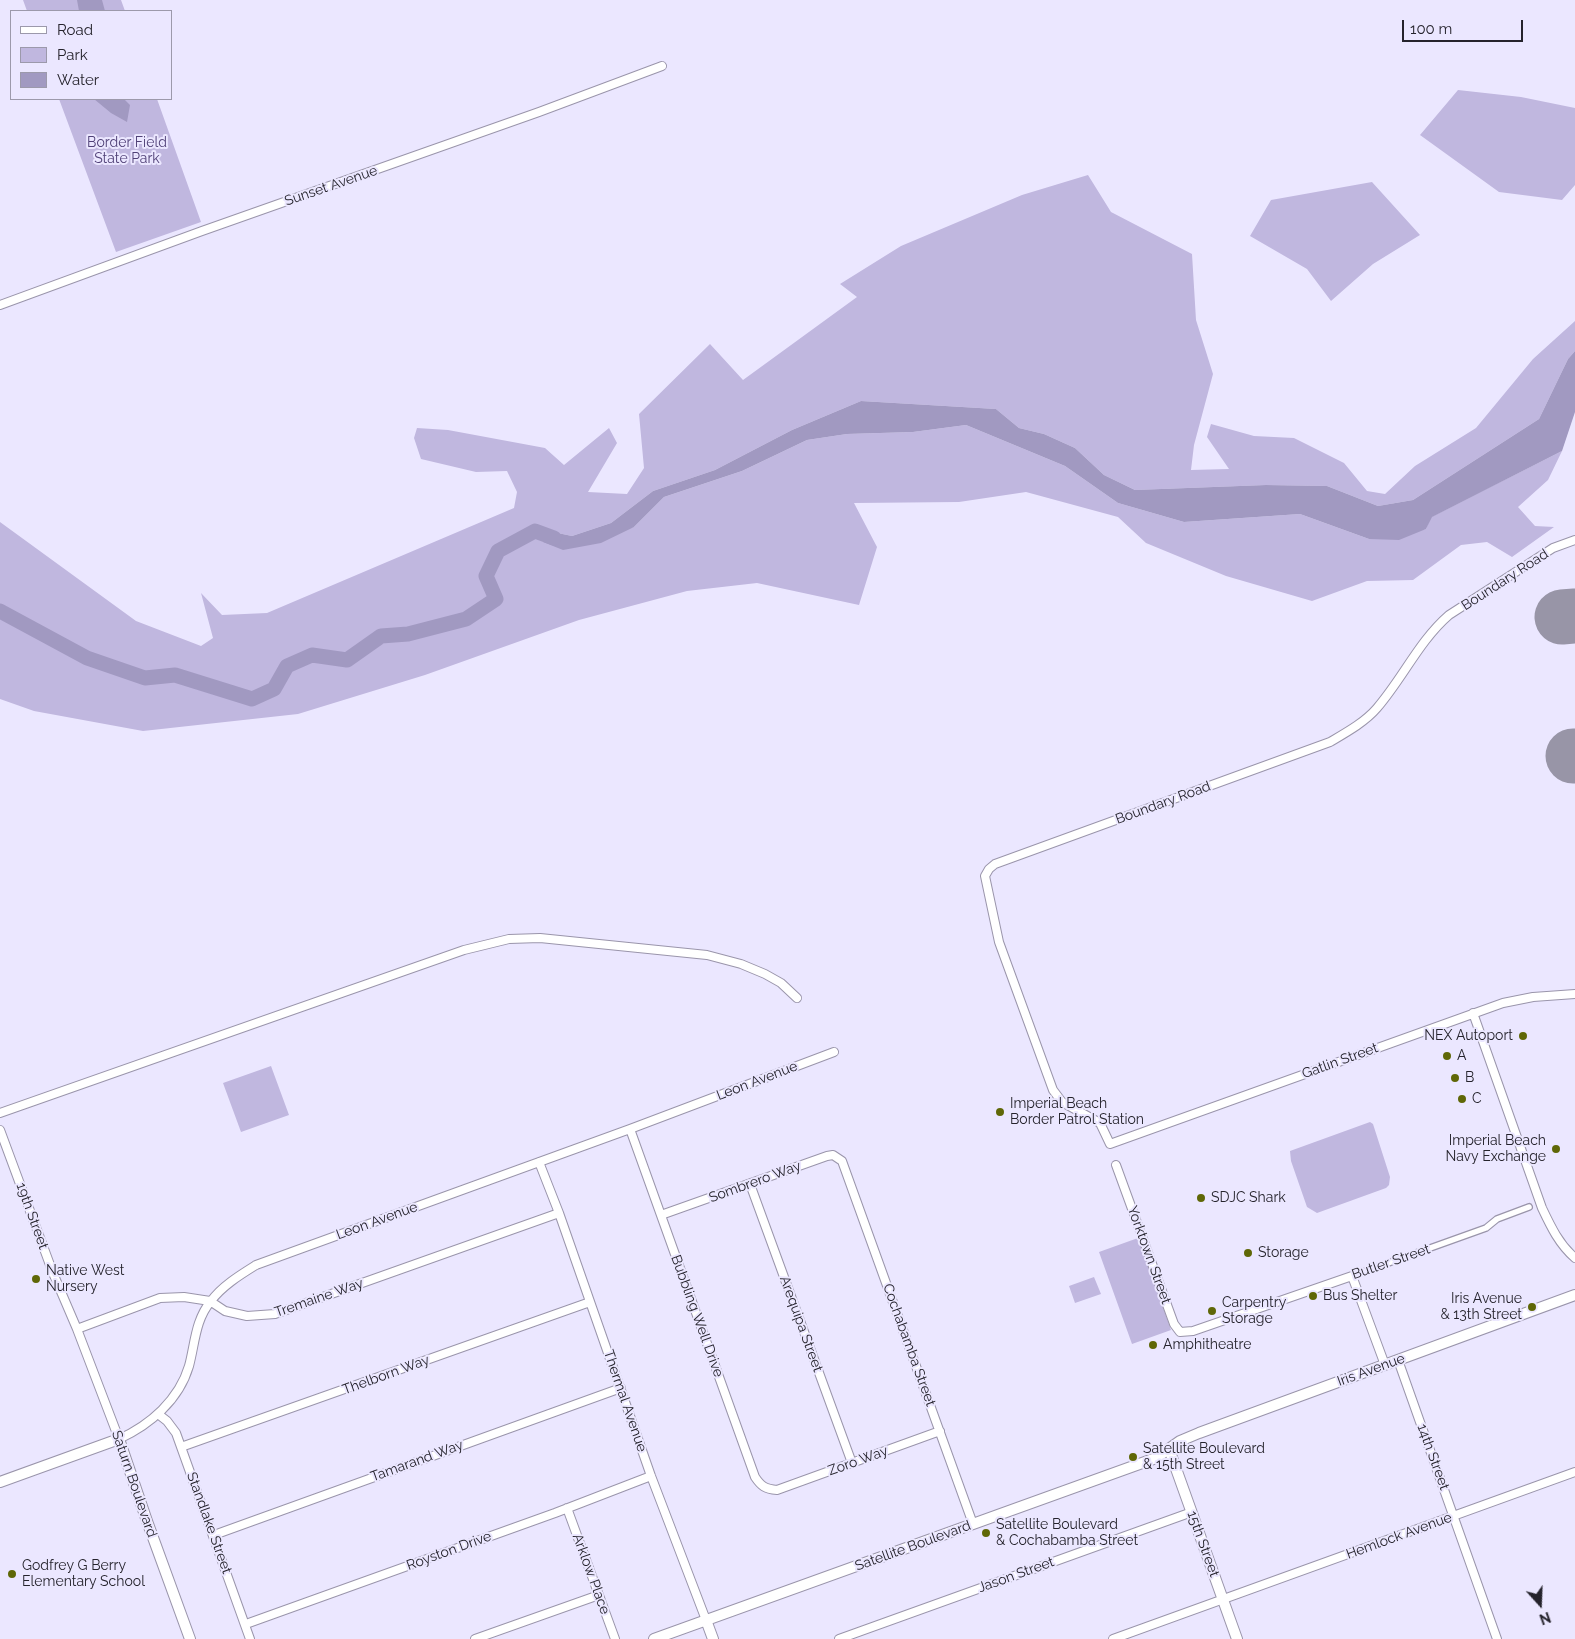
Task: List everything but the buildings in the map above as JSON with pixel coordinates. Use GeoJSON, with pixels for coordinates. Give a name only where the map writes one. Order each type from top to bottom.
{"type":"FeatureCollection","features":[{"type":"Feature","properties":{"kind":"street","name":"Sunset Avenue"},"geometry":{"type":"LineString","coordinates":[[0,305],[202,231],[530,116],[662,66]]}},
{"type":"Feature","properties":{"kind":"street","name":"Boundary Road"},"geometry":{"type":"LineString","coordinates":[[1110,1144],[1100,1124],[1062,1102],[1053,1090],[1027,1032],[999,942],[985,880],[989,868],[995,864],[1330,742],[1355,727],[1377,709],[1435,628],[1449,615],[1553,548],[1575,540]]}},
{"type":"Feature","properties":{"kind":"street"},"geometry":{"type":"LineString","coordinates":[[0,1113],[464,950],[509,939],[540,938],[707,955],[741,964],[766,974],[781,983],[797,998]]}},
{"type":"Feature","properties":{"kind":"street","name":"Gatlin Street"},"geometry":{"type":"LineString","coordinates":[[1110,1144],[1473,1013],[1520,999],[1575,994]]}},
{"type":"Feature","properties":{"kind":"street"},"geometry":{"type":"LineString","coordinates":[[1473,1013],[1542,1208],[1560,1241],[1575,1258]]}},
{"type":"Feature","properties":{"kind":"street","name":"Leon Avenue"},"geometry":{"type":"LineString","coordinates":[[0,1482],[119,1439],[139,1430],[158,1414],[180,1389],[189,1366],[196,1332],[210,1302],[235,1278],[256,1265],[630,1129],[834,1052]]}},
{"type":"Feature","properties":{"kind":"street","name":"Bubbling Well Drive"},"geometry":{"type":"LineString","coordinates":[[630,1129],[755,1478],[762,1486],[769,1490],[776,1490]]}},
{"type":"Feature","properties":{"kind":"street","name":"19th Street"},"geometry":{"type":"LineString","coordinates":[[0,1130],[53,1273],[78,1329]]}},
{"type":"Feature","properties":{"kind":"street","name":"Sombrero Way"},"geometry":{"type":"LineString","coordinates":[[661,1216],[827,1156],[833,1155],[842,1161],[845,1167]]}},
{"type":"Feature","properties":{"kind":"street","name":"Thermal Avenue"},"geometry":{"type":"LineString","coordinates":[[539,1162],[559,1213],[651,1476],[713,1639]]}},
{"type":"Feature","properties":{"kind":"street","name":"Yorktown Street"},"geometry":{"type":"LineString","coordinates":[[1116,1165],[1174,1324],[1180,1332],[1193,1331]]}},
{"type":"Feature","properties":{"kind":"street","name":"Cochabamba Street"},"geometry":{"type":"LineString","coordinates":[[845,1167],[973,1524]]}},
{"type":"Feature","properties":{"kind":"street","name":"Arequipa Street"},"geometry":{"type":"LineString","coordinates":[[750,1184],[852,1463]]}},
{"type":"Feature","properties":{"kind":"street","name":"Butler Street"},"geometry":{"type":"LineString","coordinates":[[1193,1331],[1486,1228],[1497,1219],[1529,1207]]}},
{"type":"Feature","properties":{"kind":"street","name":"Tremaine Way"},"geometry":{"type":"LineString","coordinates":[[78,1329],[160,1298],[184,1297],[210,1302],[225,1311],[247,1316],[275,1314],[559,1213]]}},
{"type":"Feature","properties":{"kind":"street"},"geometry":{"type":"LineString","coordinates":[[1352,1276],[1386,1365]]}},
{"type":"Feature","properties":{"kind":"street","name":"Iris Avenue"},"geometry":{"type":"LineString","coordinates":[[1169,1449],[1199,1433],[1575,1295]]}},
{"type":"Feature","properties":{"kind":"street","name":"Thelborn Way"},"geometry":{"type":"LineString","coordinates":[[181,1447],[590,1302]]}},
{"type":"Feature","properties":{"kind":"street","name":"Saturn Boulevard"},"geometry":{"type":"LineString","coordinates":[[78,1329],[190,1639]]}},
{"type":"Feature","properties":{"kind":"street","name":"14th Street"},"geometry":{"type":"LineString","coordinates":[[1398,1360],[1497,1639]]}},
{"type":"Feature","properties":{"kind":"street","name":"Tamarand Way"},"geometry":{"type":"LineString","coordinates":[[214,1534],[621,1388]]}},
{"type":"Feature","properties":{"kind":"street","name":"Standlake Street"},"geometry":{"type":"LineString","coordinates":[[158,1414],[167,1421],[176,1433],[214,1534],[250,1639]]}},
{"type":"Feature","properties":{"kind":"street","name":"Zoro Way"},"geometry":{"type":"LineString","coordinates":[[776,1490],[940,1432]]}},
{"type":"Feature","properties":{"kind":"street","name":"15th Street"},"geometry":{"type":"LineString","coordinates":[[1169,1449],[1237,1639]]}},
{"type":"Feature","properties":{"kind":"street","name":"Satellite Boulevard"},"geometry":{"type":"LineString","coordinates":[[654,1639],[1156,1458],[1169,1449]]}},
{"type":"Feature","properties":{"kind":"street","name":"Hemlock Avenue"},"geometry":{"type":"LineString","coordinates":[[1113,1639],[1575,1472]]}},
{"type":"Feature","properties":{"kind":"street","name":"Royston Drive"},"geometry":{"type":"LineString","coordinates":[[246,1624],[651,1476]]}},
{"type":"Feature","properties":{"kind":"street","name":"Arklow Place"},"geometry":{"type":"LineString","coordinates":[[567,1508],[616,1639]]}},
{"type":"Feature","properties":{"kind":"street","name":"Jason Street"},"geometry":{"type":"LineString","coordinates":[[839,1639],[1192,1512]]}},
{"type":"Feature","properties":{"kind":"street"},"geometry":{"type":"LineString","coordinates":[[475,1639],[599,1595]]}},
{"type":"Feature","properties":{"kind":"green space"},"geometry":{"type":"Polygon","coordinates":[[[23,0],[121,0],[125,10],[27,10],[23,0]]]}},
{"type":"Feature","properties":{"kind":"green space"},"geometry":{"type":"Polygon","coordinates":[[[1458,90],[1521,97],[1575,108],[1575,185],[1562,200],[1499,192],[1420,135],[1458,90]]]}},
{"type":"Feature","properties":{"kind":"green space","name":"Border Field State Park"},"geometry":{"type":"Polygon","coordinates":[[[59,100],[157,100],[201,222],[116,252],[59,100]]]}},
{"type":"Feature","properties":{"kind":"green space"},"geometry":{"type":"Polygon","coordinates":[[[1088,175],[1111,212],[1192,254],[1196,320],[1213,374],[1194,445],[1191,470],[1229,469],[1207,437],[1211,424],[1254,436],[1294,438],[1344,463],[1367,491],[1385,494],[1415,466],[1476,428],[1533,359],[1575,321],[1575,351],[1568,359],[1539,419],[1413,500],[1378,506],[1327,486],[1266,485],[1135,490],[1104,475],[1075,448],[1044,434],[1019,428],[996,409],[861,401],[792,430],[715,470],[653,491],[611,523],[572,536],[534,528],[543,542],[634,527],[664,497],[742,471],[807,440],[847,434],[913,432],[966,425],[1065,466],[1118,503],[1184,522],[1300,514],[1369,539],[1426,529],[1431,517],[1562,451],[1548,480],[1518,507],[1535,526],[1554,527],[1512,557],[1487,542],[1461,545],[1413,580],[1367,581],[1312,601],[1226,576],[1146,543],[1118,517],[1026,492],[959,502],[854,503],[877,547],[859,605],[757,583],[687,591],[579,620],[425,675],[298,714],[143,731],[34,711],[0,699],[0,522],[136,621],[201,646],[213,638],[201,593],[222,615],[267,613],[514,508],[517,492],[507,471],[476,472],[421,459],[414,438],[417,428],[448,430],[545,448],[564,465],[609,428],[617,443],[588,492],[627,494],[644,468],[639,414],[710,344],[743,380],[857,297],[840,284],[901,246],[1022,195],[1088,175]]]}},
{"type":"Feature","properties":{"kind":"green space"},"geometry":{"type":"Polygon","coordinates":[[[1372,182],[1420,235],[1373,264],[1331,301],[1307,269],[1250,236],[1271,200],[1372,182]]]}},
{"type":"Feature","properties":{"kind":"green space"},"geometry":{"type":"Polygon","coordinates":[[[271,1066],[289,1115],[241,1132],[223,1083],[271,1066]]]}},
{"type":"Feature","properties":{"kind":"green space"},"geometry":{"type":"Polygon","coordinates":[[[1370,1122],[1373,1124],[1390,1177],[1389,1185],[1386,1188],[1317,1213],[1307,1207],[1291,1161],[1290,1151],[1370,1122]]]}},
{"type":"Feature","properties":{"kind":"green space"},"geometry":{"type":"Polygon","coordinates":[[[1138,1238],[1171,1330],[1132,1344],[1099,1252],[1138,1238]]]}},
{"type":"Feature","properties":{"kind":"green space"},"geometry":{"type":"Polygon","coordinates":[[[1094,1277],[1101,1294],[1075,1303],[1069,1286],[1094,1277]]]}},
{"type":"Feature","properties":{"kind":"water"},"geometry":{"type":"Polygon","coordinates":[[[77,0],[102,0],[105,10],[79,10],[77,0]]]}},
{"type":"Feature","properties":{"kind":"water"},"geometry":{"type":"Polygon","coordinates":[[[95,100],[125,100],[130,105],[127,122],[111,113],[95,100]]]}},
{"type":"Feature","properties":{"kind":"water"},"geometry":{"type":"Polygon","coordinates":[[[1575,351],[1575,412],[1562,451],[1432,517],[1426,529],[1399,540],[1369,539],[1300,514],[1184,522],[1118,503],[1065,466],[966,425],[913,432],[847,434],[807,440],[742,471],[664,497],[634,527],[601,543],[563,550],[543,542],[534,528],[572,536],[611,523],[653,491],[715,470],[792,430],[861,401],[996,409],[1019,428],[1044,434],[1075,448],[1104,475],[1135,490],[1266,485],[1327,486],[1378,506],[1413,500],[1539,419],[1568,359],[1575,351]]]}},
{"type":"Feature","properties":{"kind":"waterway"},"geometry":{"type":"LineString","coordinates":[[0,611],[87,658],[145,678],[175,675],[252,699],[274,689],[287,666],[312,655],[347,660],[381,636],[408,634],[466,619],[496,599],[486,576],[498,551],[535,531],[554,538]]}},
{"type":"Feature","properties":{"kind":"runway"},"geometry":{"type":"LineString","coordinates":[[1562,617],[1575,616]]}},
{"type":"Feature","properties":{"kind":"place","name":"NEX Autoport"},"geometry":{"type":"Point","coordinates":[1523,1036]}},
{"type":"Feature","properties":{"kind":"place","name":"A"},"geometry":{"type":"Point","coordinates":[1447,1056]}},
{"type":"Feature","properties":{"kind":"place","name":"B"},"geometry":{"type":"Point","coordinates":[1455,1078]}},
{"type":"Feature","properties":{"kind":"place","name":"C"},"geometry":{"type":"Point","coordinates":[1462,1099]}},
{"type":"Feature","properties":{"kind":"place","name":"Imperial Beach Border Patrol Station"},"geometry":{"type":"Point","coordinates":[1000,1112]}},
{"type":"Feature","properties":{"kind":"place","name":"Imperial Beach Navy Exchange"},"geometry":{"type":"Point","coordinates":[1556,1149]}},
{"type":"Feature","properties":{"kind":"place","name":"SDJC Shark"},"geometry":{"type":"Point","coordinates":[1201,1198]}},
{"type":"Feature","properties":{"kind":"place","name":"Storage"},"geometry":{"type":"Point","coordinates":[1248,1253]}},
{"type":"Feature","properties":{"kind":"place","name":"Native West Nursery"},"geometry":{"type":"Point","coordinates":[36,1279]}},
{"type":"Feature","properties":{"kind":"place","name":"Bus Shelter"},"geometry":{"type":"Point","coordinates":[1313,1296]}},
{"type":"Feature","properties":{"kind":"place","name":"Iris Avenue & 13th Street"},"geometry":{"type":"Point","coordinates":[1532,1307]}},
{"type":"Feature","properties":{"kind":"place","name":"Carpentry Storage"},"geometry":{"type":"Point","coordinates":[1212,1311]}},
{"type":"Feature","properties":{"kind":"place","name":"Amphitheatre"},"geometry":{"type":"Point","coordinates":[1153,1345]}},
{"type":"Feature","properties":{"kind":"place","name":"Satellite Boulevard & 15th Street"},"geometry":{"type":"Point","coordinates":[1133,1457]}},
{"type":"Feature","properties":{"kind":"place","name":"Satellite Boulevard & Cochabamba Street"},"geometry":{"type":"Point","coordinates":[986,1533]}},
{"type":"Feature","properties":{"kind":"place","name":"Godfrey G Berry Elementary School"},"geometry":{"type":"Point","coordinates":[12,1574]}}]}
